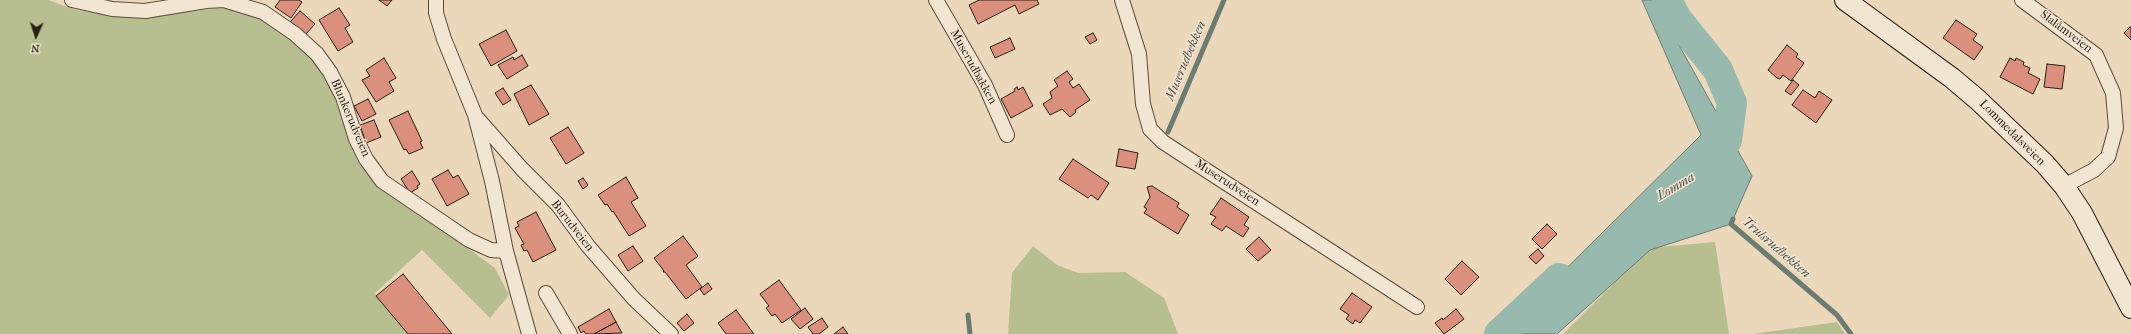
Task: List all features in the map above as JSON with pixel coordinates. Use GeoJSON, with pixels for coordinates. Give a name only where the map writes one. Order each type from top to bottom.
{"type":"FeatureCollection","features":[{"type":"Feature","properties":{"kind":"main road","name":"Lommedalsveien"},"geometry":{"type":"LineString","coordinates":[[1845,0],[1978,100],[2008,127],[2064,186],[2099,243],[2131,308]]}},
{"type":"Feature","properties":{"kind":"street","name":"Blunkerudveien"},"geometry":{"type":"LineString","coordinates":[[72,0],[112,9],[145,11],[206,1],[224,0],[263,12],[295,34],[317,54],[330,72],[343,97],[356,139],[366,159],[382,181],[469,240],[491,250],[506,251]]}},
{"type":"Feature","properties":{"kind":"street","name":"Burudveien"},"geometry":{"type":"LineString","coordinates":[[436,0],[436,13],[444,39],[476,115],[492,180],[506,251],[529,334]]}},
{"type":"Feature","properties":{"kind":"street","name":"Muserudbakken"},"geometry":{"type":"LineString","coordinates":[[936,0],[985,85],[1007,135]]}},
{"type":"Feature","properties":{"kind":"street","name":"Muserudveien"},"geometry":{"type":"LineString","coordinates":[[1122,0],[1139,54],[1143,104],[1150,129],[1163,142],[1417,307]]}},
{"type":"Feature","properties":{"kind":"street","name":"Slalåmveien"},"geometry":{"type":"LineString","coordinates":[[2022,0],[2096,56],[2113,93],[2116,128],[2108,156],[2094,170],[2064,186]]}},
{"type":"Feature","properties":{"kind":"street","name":"Burudveien"},"geometry":{"type":"LineString","coordinates":[[476,115],[522,169],[558,205],[588,246],[634,299],[671,334]]}},
{"type":"Feature","properties":{"kind":"street"},"geometry":{"type":"LineString","coordinates":[[546,293],[570,334]]}},
{"type":"Feature","properties":{"kind":"green space"},"geometry":{"type":"Polygon","coordinates":[[[0,0],[48,0],[76,10],[140,17],[229,7],[266,18],[316,54],[366,173],[495,268],[509,295],[490,318],[422,250],[375,293],[409,334],[0,334],[0,0]]]}},
{"type":"Feature","properties":{"kind":"green space"},"geometry":{"type":"Polygon","coordinates":[[[1715,242],[1729,334],[1563,334],[1649,248],[1715,242]]]}},
{"type":"Feature","properties":{"kind":"green space"},"geometry":{"type":"Polygon","coordinates":[[[1033,246],[1057,265],[1078,273],[1125,272],[1164,298],[1178,334],[1008,334],[1012,273],[1033,246]]]}},
{"type":"Feature","properties":{"kind":"green space"},"geometry":{"type":"Polygon","coordinates":[[[1837,322],[1845,334],[1753,334],[1837,322]]]}},
{"type":"Feature","properties":{"kind":"water"},"geometry":{"type":"Polygon","coordinates":[[[1642,0],[1659,0],[1661,13],[1752,176],[1731,224],[1650,250],[1557,334],[1500,334],[1701,135],[1642,0]]]}},
{"type":"Feature","properties":{"kind":"building"},"geometry":{"type":"Polygon","coordinates":[[[280,0],[299,0],[302,2],[291,18],[275,7],[280,0]]]}},
{"type":"Feature","properties":{"kind":"building"},"geometry":{"type":"Polygon","coordinates":[[[379,0],[392,0],[387,6],[379,0]]]}},
{"type":"Feature","properties":{"kind":"building"},"geometry":{"type":"Polygon","coordinates":[[[979,0],[1037,0],[1039,4],[1019,14],[1015,5],[978,24],[969,5],[979,0]]]}},
{"type":"Feature","properties":{"kind":"building"},"geometry":{"type":"Polygon","coordinates":[[[339,8],[350,25],[345,28],[353,42],[338,51],[319,20],[339,8]]]}},
{"type":"Feature","properties":{"kind":"building"},"geometry":{"type":"Polygon","coordinates":[[[300,11],[315,24],[305,35],[290,22],[300,11]]]}},
{"type":"Feature","properties":{"kind":"building"},"geometry":{"type":"Polygon","coordinates":[[[1956,20],[1977,34],[1973,40],[1983,47],[1974,60],[1943,38],[1956,20]]]}},
{"type":"Feature","properties":{"kind":"building"},"geometry":{"type":"Polygon","coordinates":[[[2131,27],[2131,40],[2124,33],[2131,27]]]}},
{"type":"Feature","properties":{"kind":"building"},"geometry":{"type":"Polygon","coordinates":[[[506,30],[517,51],[491,66],[479,44],[506,30]]]}},
{"type":"Feature","properties":{"kind":"building"},"geometry":{"type":"Polygon","coordinates":[[[1093,33],[1097,40],[1090,44],[1085,37],[1093,33]]]}},
{"type":"Feature","properties":{"kind":"building"},"geometry":{"type":"Polygon","coordinates":[[[1010,38],[1015,49],[995,58],[990,47],[1010,38]]]}},
{"type":"Feature","properties":{"kind":"building"},"geometry":{"type":"Polygon","coordinates":[[[1787,45],[1798,54],[1796,57],[1804,63],[1791,81],[1783,75],[1780,79],[1777,78],[1768,70],[1787,45]]]}},
{"type":"Feature","properties":{"kind":"building"},"geometry":{"type":"Polygon","coordinates":[[[522,55],[528,66],[507,79],[498,65],[513,57],[514,60],[522,55]]]}},
{"type":"Feature","properties":{"kind":"building"},"geometry":{"type":"Polygon","coordinates":[[[384,58],[396,78],[389,82],[394,91],[376,102],[362,80],[370,76],[366,70],[384,58]]]}},
{"type":"Feature","properties":{"kind":"building"},"geometry":{"type":"Polygon","coordinates":[[[2010,58],[2015,61],[2016,58],[2024,62],[2023,65],[2030,68],[2028,73],[2040,79],[2033,94],[2000,77],[2010,58]]]}},
{"type":"Feature","properties":{"kind":"building"},"geometry":{"type":"Polygon","coordinates":[[[2047,64],[2065,66],[2062,89],[2044,87],[2047,64]]]}},
{"type":"Feature","properties":{"kind":"building"},"geometry":{"type":"Polygon","coordinates":[[[1067,71],[1073,79],[1069,82],[1073,88],[1079,84],[1090,100],[1075,110],[1076,112],[1070,117],[1062,109],[1050,115],[1043,104],[1052,98],[1050,92],[1058,86],[1054,80],[1067,71]]]}},
{"type":"Feature","properties":{"kind":"building"},"geometry":{"type":"Polygon","coordinates":[[[1793,80],[1799,85],[1791,95],[1785,91],[1793,80]]]}},
{"type":"Feature","properties":{"kind":"building"},"geometry":{"type":"Polygon","coordinates":[[[531,85],[549,114],[529,125],[514,94],[531,85]]]}},
{"type":"Feature","properties":{"kind":"building"},"geometry":{"type":"Polygon","coordinates":[[[1017,87],[1018,90],[1023,87],[1033,106],[1011,118],[1001,99],[1015,91],[1014,89],[1017,87]]]}},
{"type":"Feature","properties":{"kind":"building"},"geometry":{"type":"Polygon","coordinates":[[[503,88],[511,100],[503,105],[495,93],[503,88]]]}},
{"type":"Feature","properties":{"kind":"building"},"geometry":{"type":"Polygon","coordinates":[[[1803,90],[1815,98],[1819,91],[1832,100],[1816,123],[1792,105],[1803,90]]]}},
{"type":"Feature","properties":{"kind":"building"},"geometry":{"type":"Polygon","coordinates":[[[368,99],[376,114],[362,121],[354,106],[368,99]]]}},
{"type":"Feature","properties":{"kind":"building"},"geometry":{"type":"Polygon","coordinates":[[[408,111],[422,141],[420,142],[423,148],[409,154],[406,149],[404,150],[389,120],[408,111]]]}},
{"type":"Feature","properties":{"kind":"building"},"geometry":{"type":"Polygon","coordinates":[[[374,120],[381,137],[366,143],[360,125],[374,120]]]}},
{"type":"Feature","properties":{"kind":"building"},"geometry":{"type":"Polygon","coordinates":[[[568,127],[584,153],[566,164],[550,138],[568,127]]]}},
{"type":"Feature","properties":{"kind":"building"},"geometry":{"type":"Polygon","coordinates":[[[1119,149],[1138,153],[1135,169],[1116,166],[1119,149]]]}},
{"type":"Feature","properties":{"kind":"building"},"geometry":{"type":"Polygon","coordinates":[[[1073,159],[1109,183],[1098,200],[1091,195],[1088,198],[1059,179],[1073,159]]]}},
{"type":"Feature","properties":{"kind":"building"},"geometry":{"type":"Polygon","coordinates":[[[448,170],[453,178],[458,175],[469,194],[447,206],[432,179],[448,170]]]}},
{"type":"Feature","properties":{"kind":"building"},"geometry":{"type":"Polygon","coordinates":[[[412,171],[420,184],[417,186],[418,188],[410,193],[401,179],[412,171]]]}},
{"type":"Feature","properties":{"kind":"building"},"geometry":{"type":"Polygon","coordinates":[[[626,177],[638,198],[631,202],[646,226],[629,236],[613,211],[612,212],[607,204],[605,205],[598,195],[626,177]]]}},
{"type":"Feature","properties":{"kind":"building"},"geometry":{"type":"Polygon","coordinates":[[[583,178],[588,185],[583,189],[578,181],[583,178]]]}},
{"type":"Feature","properties":{"kind":"building"},"geometry":{"type":"Polygon","coordinates":[[[1152,186],[1179,203],[1177,207],[1189,215],[1178,234],[1144,213],[1147,209],[1144,207],[1150,197],[1147,187],[1152,186]]]}},
{"type":"Feature","properties":{"kind":"building"},"geometry":{"type":"Polygon","coordinates":[[[1221,198],[1249,217],[1244,225],[1249,228],[1243,237],[1226,226],[1222,231],[1211,224],[1216,217],[1210,214],[1221,198]]]}},
{"type":"Feature","properties":{"kind":"building"},"geometry":{"type":"Polygon","coordinates":[[[536,212],[556,250],[533,262],[527,250],[524,251],[521,245],[524,244],[515,228],[519,226],[517,222],[536,212]]]}},
{"type":"Feature","properties":{"kind":"building"},"geometry":{"type":"Polygon","coordinates":[[[1547,224],[1557,234],[1542,249],[1532,239],[1547,224]]]}},
{"type":"Feature","properties":{"kind":"building"},"geometry":{"type":"Polygon","coordinates":[[[683,236],[698,256],[686,265],[702,287],[686,299],[665,272],[663,272],[664,271],[654,258],[683,236]]]}},
{"type":"Feature","properties":{"kind":"building"},"geometry":{"type":"Polygon","coordinates":[[[1259,237],[1271,250],[1258,261],[1246,249],[1259,237]]]}},
{"type":"Feature","properties":{"kind":"building"},"geometry":{"type":"Polygon","coordinates":[[[633,246],[643,261],[628,271],[618,255],[633,246]]]}},
{"type":"Feature","properties":{"kind":"building"},"geometry":{"type":"Polygon","coordinates":[[[1538,249],[1544,256],[1536,264],[1529,257],[1538,249]]]}},
{"type":"Feature","properties":{"kind":"building"},"geometry":{"type":"Polygon","coordinates":[[[1462,261],[1479,277],[1461,295],[1445,279],[1462,261]]]}},
{"type":"Feature","properties":{"kind":"building"},"geometry":{"type":"Polygon","coordinates":[[[403,274],[452,334],[408,334],[376,296],[403,274]]]}},
{"type":"Feature","properties":{"kind":"building"},"geometry":{"type":"Polygon","coordinates":[[[779,280],[801,310],[782,323],[775,314],[772,316],[766,308],[769,306],[760,294],[779,280]]]}},
{"type":"Feature","properties":{"kind":"building"},"geometry":{"type":"Polygon","coordinates":[[[708,283],[712,289],[704,295],[700,289],[708,283]]]}},
{"type":"Feature","properties":{"kind":"building"},"geometry":{"type":"Polygon","coordinates":[[[1352,293],[1372,307],[1360,323],[1355,320],[1353,324],[1346,319],[1349,315],[1340,309],[1352,293]]]}},
{"type":"Feature","properties":{"kind":"building"},"geometry":{"type":"Polygon","coordinates":[[[805,308],[813,319],[800,329],[791,319],[805,308]]]}},
{"type":"Feature","properties":{"kind":"building"},"geometry":{"type":"Polygon","coordinates":[[[609,309],[616,322],[594,334],[586,334],[584,331],[581,333],[578,327],[609,309]]]}},
{"type":"Feature","properties":{"kind":"building"},"geometry":{"type":"Polygon","coordinates":[[[1456,309],[1464,319],[1444,334],[1435,323],[1442,318],[1443,320],[1456,309]]]}},
{"type":"Feature","properties":{"kind":"building"},"geometry":{"type":"Polygon","coordinates":[[[736,310],[754,334],[726,334],[718,323],[736,310]]]}},
{"type":"Feature","properties":{"kind":"building"},"geometry":{"type":"Polygon","coordinates":[[[687,314],[694,323],[684,331],[677,323],[687,314]]]}},
{"type":"Feature","properties":{"kind":"building"},"geometry":{"type":"Polygon","coordinates":[[[822,318],[828,327],[819,334],[813,334],[808,327],[822,318]]]}},
{"type":"Feature","properties":{"kind":"building"},"geometry":{"type":"Polygon","coordinates":[[[616,322],[622,333],[594,334],[616,322]]]}},
{"type":"Feature","properties":{"kind":"building"},"geometry":{"type":"Polygon","coordinates":[[[843,327],[848,334],[834,334],[843,327]]]}},
{"type":"Feature","properties":{"kind":"waterway","name":"Muserudbekken"},"geometry":{"type":"LineString","coordinates":[[1168,132],[1224,0]]}},
{"type":"Feature","properties":{"kind":"waterway","name":"Lomma"},"geometry":{"type":"LineString","coordinates":[[1667,0],[1677,19],[1718,70],[1732,103],[1727,140],[1707,168]]}},
{"type":"Feature","properties":{"kind":"waterway","name":"Trulsrudbekken"},"geometry":{"type":"LineString","coordinates":[[1733,219],[1731,224],[1837,315],[1851,334]]}},
{"type":"Feature","properties":{"kind":"waterway","name":"Lomma"},"geometry":{"type":"LineString","coordinates":[[1499,334],[1559,278]]}},
{"type":"Feature","properties":{"kind":"waterway","name":"Muserudbekken"},"geometry":{"type":"LineString","coordinates":[[968,315],[970,334]]}}]}
